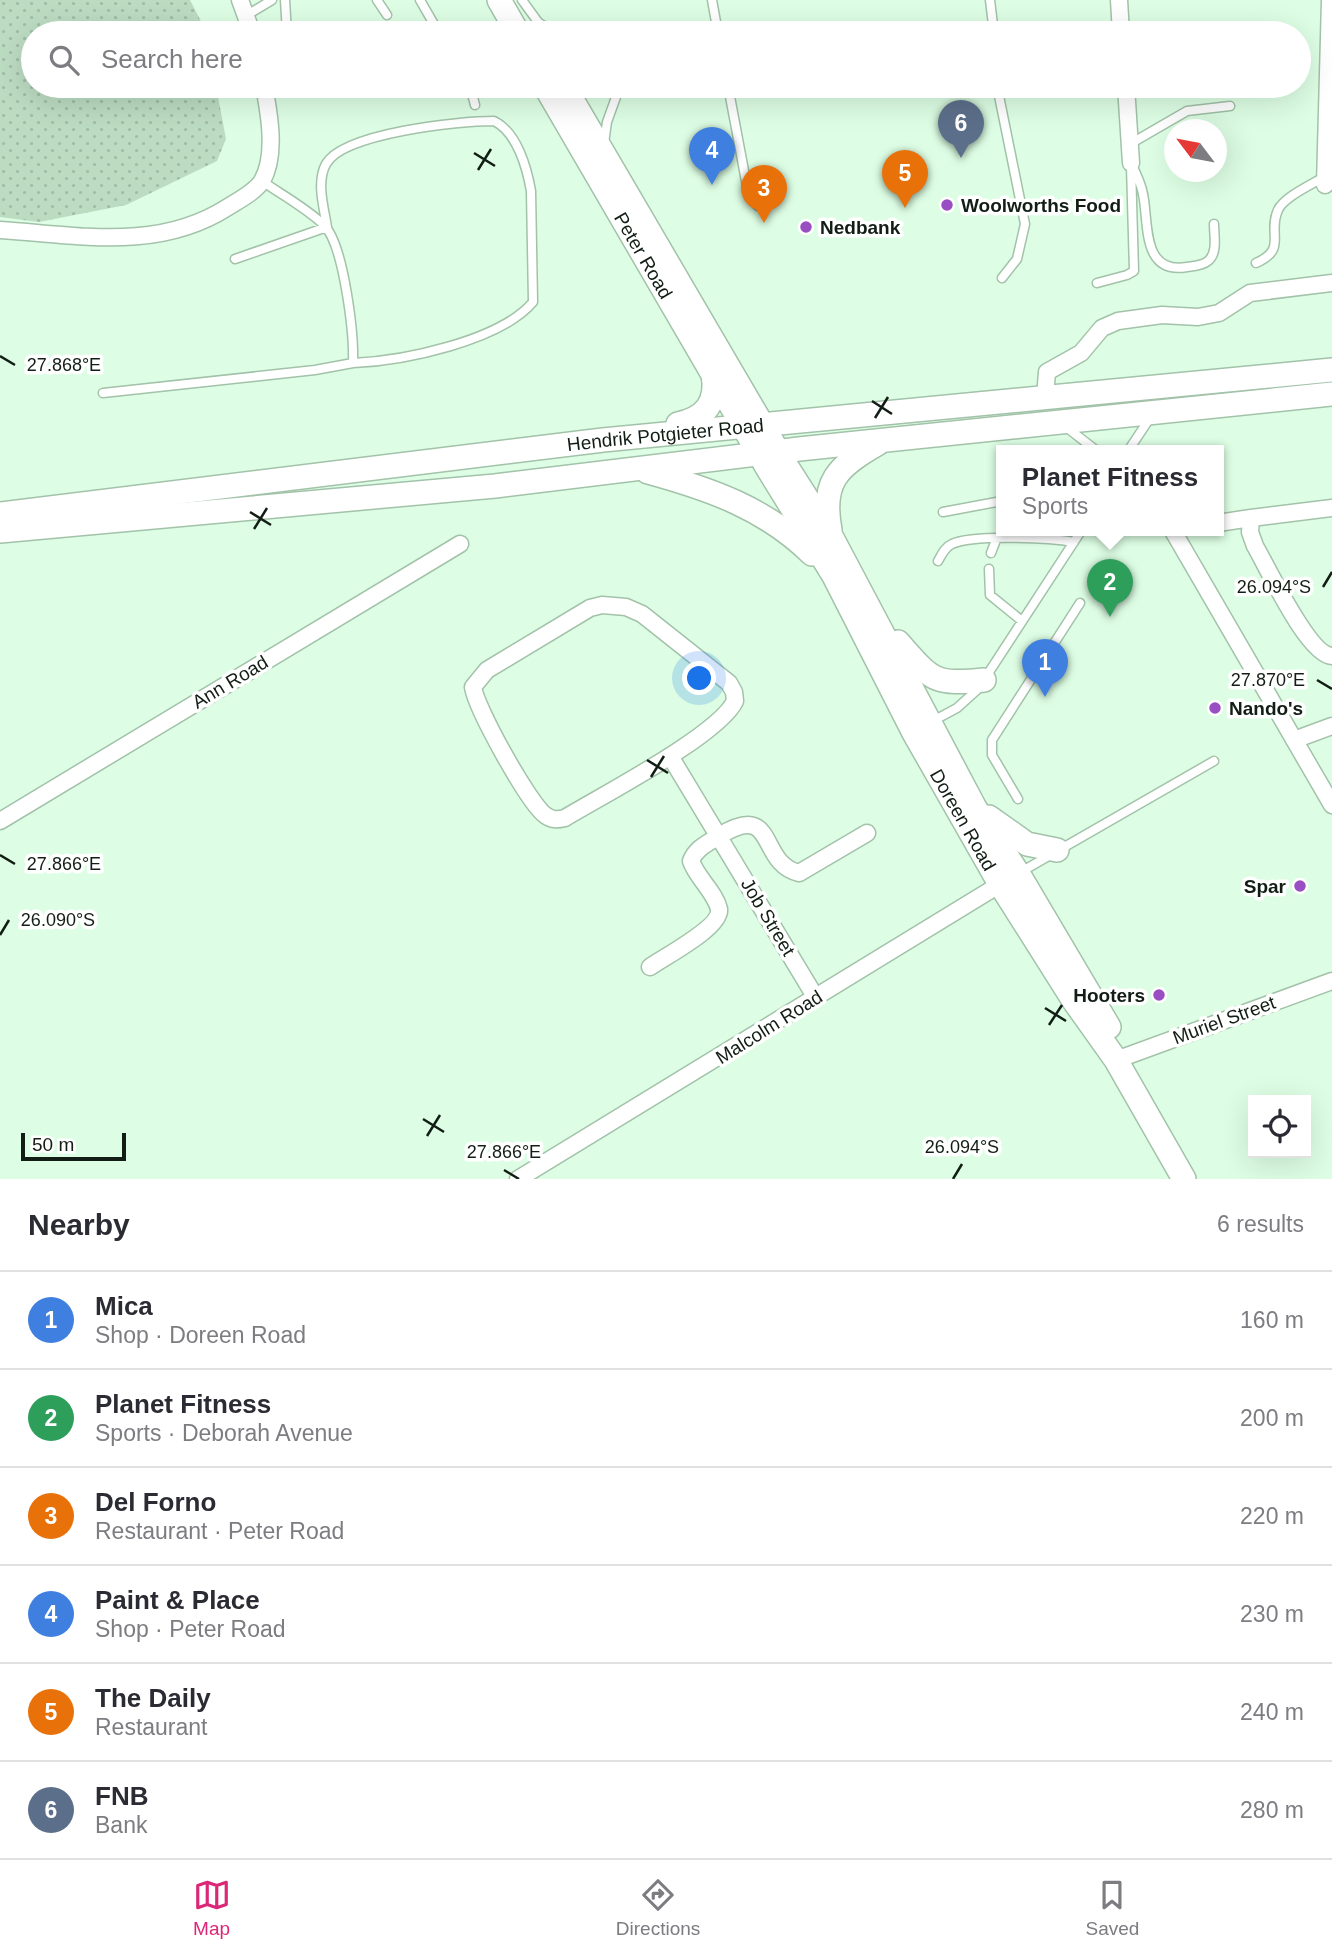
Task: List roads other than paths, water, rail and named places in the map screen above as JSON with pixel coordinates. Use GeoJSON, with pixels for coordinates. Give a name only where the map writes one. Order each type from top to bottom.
{"type":"FeatureCollection","features":[{"type":"Feature","properties":{"kind":"main road"},"geometry":{"type":"LineString","coordinates":[[499,0],[510,21]]}},
{"type":"Feature","properties":{"kind":"main road"},"geometry":{"type":"LineString","coordinates":[[516,0],[527,21]]}},
{"type":"Feature","properties":{"kind":"main road","name":"Peter Road"},"geometry":{"type":"LineString","coordinates":[[552,98],[713,373],[752,424]]}},
{"type":"Feature","properties":{"kind":"main road","name":"Peter Road"},"geometry":{"type":"LineString","coordinates":[[571,98],[752,424]]}},
{"type":"Feature","properties":{"kind":"main road","name":"Hendrik Potgieter Road"},"geometry":{"type":"LineString","coordinates":[[0,514],[603,440],[1332,370]]}},
{"type":"Feature","properties":{"kind":"main road"},"geometry":{"type":"LineString","coordinates":[[603,440],[696,419],[712,401],[715,387],[713,373]]}},
{"type":"Feature","properties":{"kind":"main road","name":"Hendrik Potgieter Road"},"geometry":{"type":"LineString","coordinates":[[0,531],[495,486],[769,452],[1332,394]]}},
{"type":"Feature","properties":{"kind":"main road"},"geometry":{"type":"LineString","coordinates":[[752,424],[769,452]]}},
{"type":"Feature","properties":{"kind":"main road"},"geometry":{"type":"LineString","coordinates":[[831,536],[827,503],[832,482],[847,463],[883,440]]}},
{"type":"Feature","properties":{"kind":"main road","name":"Doreen Road"},"geometry":{"type":"LineString","coordinates":[[769,452],[831,536],[881,625],[921,728],[975,808],[1067,991],[1121,1058],[1196,1179]]}},
{"type":"Feature","properties":{"kind":"main road","name":"Doreen Road"},"geometry":{"type":"LineString","coordinates":[[769,452],[834,576],[1009,879]]}},
{"type":"Feature","properties":{"kind":"main road"},"geometry":{"type":"LineString","coordinates":[[637,469],[716,492],[757,510],[800,542],[834,576]]}},
{"type":"Feature","properties":{"kind":"main road"},"geometry":{"type":"LineString","coordinates":[[881,625],[929,676],[947,683],[984,680]]}},
{"type":"Feature","properties":{"kind":"main road"},"geometry":{"type":"LineString","coordinates":[[975,808],[1027,844],[1057,849]]}},
{"type":"Feature","properties":{"kind":"main road","name":"Doreen Road"},"geometry":{"type":"LineString","coordinates":[[1121,1058],[1184,1179]]}},
{"type":"Feature","properties":{"kind":"street"},"geometry":{"type":"LineString","coordinates":[[1119,0],[1120,21]]}},
{"type":"Feature","properties":{"kind":"street"},"geometry":{"type":"LineString","coordinates":[[1325,181],[1330,0]]}},
{"type":"Feature","properties":{"kind":"street"},"geometry":{"type":"LineString","coordinates":[[0,230],[96,238],[159,236],[201,222],[245,196],[262,181],[270,134],[266,98]]}},
{"type":"Feature","properties":{"kind":"street"},"geometry":{"type":"LineString","coordinates":[[1126,98],[1131,163]]}},
{"type":"Feature","properties":{"kind":"street"},"geometry":{"type":"LineString","coordinates":[[1045,397],[1048,372],[1081,353],[1110,323],[1162,315],[1198,317],[1219,313],[1250,293],[1332,283]]}},
{"type":"Feature","properties":{"kind":"street"},"geometry":{"type":"LineString","coordinates":[[1224,522],[1332,508]]}},
{"type":"Feature","properties":{"kind":"street"},"geometry":{"type":"LineString","coordinates":[[1251,518],[1250,532],[1255,546],[1302,629],[1318,651],[1332,656]]}},
{"type":"Feature","properties":{"kind":"street"},"geometry":{"type":"LineString","coordinates":[[1176,536],[1332,804]]}},
{"type":"Feature","properties":{"kind":"street","name":"Ann Road"},"geometry":{"type":"LineString","coordinates":[[0,821],[460,544]]}},
{"type":"Feature","properties":{"kind":"street"},"geometry":{"type":"LineString","coordinates":[[602,605],[634,609],[729,683],[734,692],[731,710],[670,756],[565,818],[555,820],[546,816],[530,797],[478,707],[473,687],[486,670],[590,608],[602,605]]}},
{"type":"Feature","properties":{"kind":"street"},"geometry":{"type":"LineString","coordinates":[[1294,740],[1332,726]]}},
{"type":"Feature","properties":{"kind":"street","name":"Job Street"},"geometry":{"type":"LineString","coordinates":[[670,756],[816,998]]}},
{"type":"Feature","properties":{"kind":"street"},"geometry":{"type":"LineString","coordinates":[[650,967],[708,929],[718,917],[719,910],[715,900],[691,861],[700,847],[743,824],[759,827],[780,863],[789,871],[799,873],[867,833]]}},
{"type":"Feature","properties":{"kind":"street","name":"Malcolm Road"},"geometry":{"type":"LineString","coordinates":[[518,1179],[1009,879]]}},
{"type":"Feature","properties":{"kind":"street","name":"Muriel Street"},"geometry":{"type":"LineString","coordinates":[[1121,1058],[1332,981]]}},
{"type":"Feature","properties":{"kind":"lane"},"geometry":{"type":"LineString","coordinates":[[243,8],[272,0]]}},
{"type":"Feature","properties":{"kind":"lane"},"geometry":{"type":"LineString","coordinates":[[285,0],[286,21]]}},
{"type":"Feature","properties":{"kind":"lane"},"geometry":{"type":"LineString","coordinates":[[377,0],[387,15]]}},
{"type":"Feature","properties":{"kind":"lane"},"geometry":{"type":"LineString","coordinates":[[420,0],[432,21]]}},
{"type":"Feature","properties":{"kind":"lane"},"geometry":{"type":"LineString","coordinates":[[522,0],[537,21]]}},
{"type":"Feature","properties":{"kind":"lane"},"geometry":{"type":"LineString","coordinates":[[712,0],[716,21]]}},
{"type":"Feature","properties":{"kind":"lane"},"geometry":{"type":"LineString","coordinates":[[990,0],[993,21]]}},
{"type":"Feature","properties":{"kind":"lane"},"geometry":{"type":"LineString","coordinates":[[473,98],[475,106]]}},
{"type":"Feature","properties":{"kind":"lane"},"geometry":{"type":"LineString","coordinates":[[605,159],[605,133],[616,98]]}},
{"type":"Feature","properties":{"kind":"lane"},"geometry":{"type":"LineString","coordinates":[[730,98],[748,197],[758,206]]}},
{"type":"Feature","properties":{"kind":"lane"},"geometry":{"type":"LineString","coordinates":[[1000,98],[1025,234],[1017,259],[1002,278]]}},
{"type":"Feature","properties":{"kind":"lane"},"geometry":{"type":"LineString","coordinates":[[1130,144],[1187,111],[1230,106]]}},
{"type":"Feature","properties":{"kind":"lane"},"geometry":{"type":"LineString","coordinates":[[103,393],[379,362],[425,353],[496,330],[522,314],[533,302],[534,292],[528,174],[523,158],[505,130],[494,121],[373,136],[334,154],[324,167],[321,187],[327,227],[341,264],[350,314],[353,363]]}},
{"type":"Feature","properties":{"kind":"lane"},"geometry":{"type":"LineString","coordinates":[[1131,163],[1144,195],[1148,241],[1153,255],[1162,263],[1180,268],[1203,265],[1211,259],[1215,251],[1214,225]]}},
{"type":"Feature","properties":{"kind":"lane"},"geometry":{"type":"LineString","coordinates":[[1097,283],[1134,271],[1131,163]]}},
{"type":"Feature","properties":{"kind":"lane"},"geometry":{"type":"LineString","coordinates":[[262,181],[327,227]]}},
{"type":"Feature","properties":{"kind":"lane"},"geometry":{"type":"LineString","coordinates":[[1256,263],[1267,258],[1274,249],[1276,216],[1281,205],[1325,181]]}},
{"type":"Feature","properties":{"kind":"lane"},"geometry":{"type":"LineString","coordinates":[[235,259],[327,227]]}},
{"type":"Feature","properties":{"kind":"lane"},"geometry":{"type":"LineString","coordinates":[[1132,445],[1154,413]]}},
{"type":"Feature","properties":{"kind":"lane"},"geometry":{"type":"LineString","coordinates":[[1059,422],[1089,445]]}},
{"type":"Feature","properties":{"kind":"lane"},"geometry":{"type":"LineString","coordinates":[[943,512],[996,502]]}},
{"type":"Feature","properties":{"kind":"lane"},"geometry":{"type":"LineString","coordinates":[[939,561],[947,547],[956,542],[1027,536]]}},
{"type":"Feature","properties":{"kind":"lane"},"geometry":{"type":"LineString","coordinates":[[1050,536],[1074,542]]}},
{"type":"Feature","properties":{"kind":"lane"},"geometry":{"type":"LineString","coordinates":[[921,728],[957,708],[984,680],[1078,536]]}},
{"type":"Feature","properties":{"kind":"lane"},"geometry":{"type":"LineString","coordinates":[[991,553],[996,540]]}},
{"type":"Feature","properties":{"kind":"lane"},"geometry":{"type":"LineString","coordinates":[[989,569],[990,595],[1022,621]]}},
{"type":"Feature","properties":{"kind":"lane"},"geometry":{"type":"LineString","coordinates":[[1018,799],[992,755],[992,740],[1080,603]]}},
{"type":"Feature","properties":{"kind":"lane"},"geometry":{"type":"LineString","coordinates":[[1009,879],[1213,761]]}},
{"type":"Feature","properties":{"kind":"place","name":"FNB"},"geometry":{"type":"Point","coordinates":[961,158]}},
{"type":"Feature","properties":{"kind":"place","name":"Paint & Place"},"geometry":{"type":"Point","coordinates":[712,185]}},
{"type":"Feature","properties":{"kind":"place","name":"Woolworths Food"},"geometry":{"type":"Point","coordinates":[947,205]}},
{"type":"Feature","properties":{"kind":"place","name":"The Daily"},"geometry":{"type":"Point","coordinates":[905,208]}},
{"type":"Feature","properties":{"kind":"place","name":"Del Forno"},"geometry":{"type":"Point","coordinates":[764,223]}},
{"type":"Feature","properties":{"kind":"place","name":"Nedbank"},"geometry":{"type":"Point","coordinates":[806,227]}},
{"type":"Feature","properties":{"kind":"place","name":"Planet Fitness"},"geometry":{"type":"Point","coordinates":[1110,617]}},
{"type":"Feature","properties":{"kind":"place","name":"Mica"},"geometry":{"type":"Point","coordinates":[1045,697]}},
{"type":"Feature","properties":{"kind":"place","name":"Nando's"},"geometry":{"type":"Point","coordinates":[1215,708]}},
{"type":"Feature","properties":{"kind":"place","name":"Spar"},"geometry":{"type":"Point","coordinates":[1300,886]}},
{"type":"Feature","properties":{"kind":"place","name":"Hooters"},"geometry":{"type":"Point","coordinates":[1159,995]}}]}
